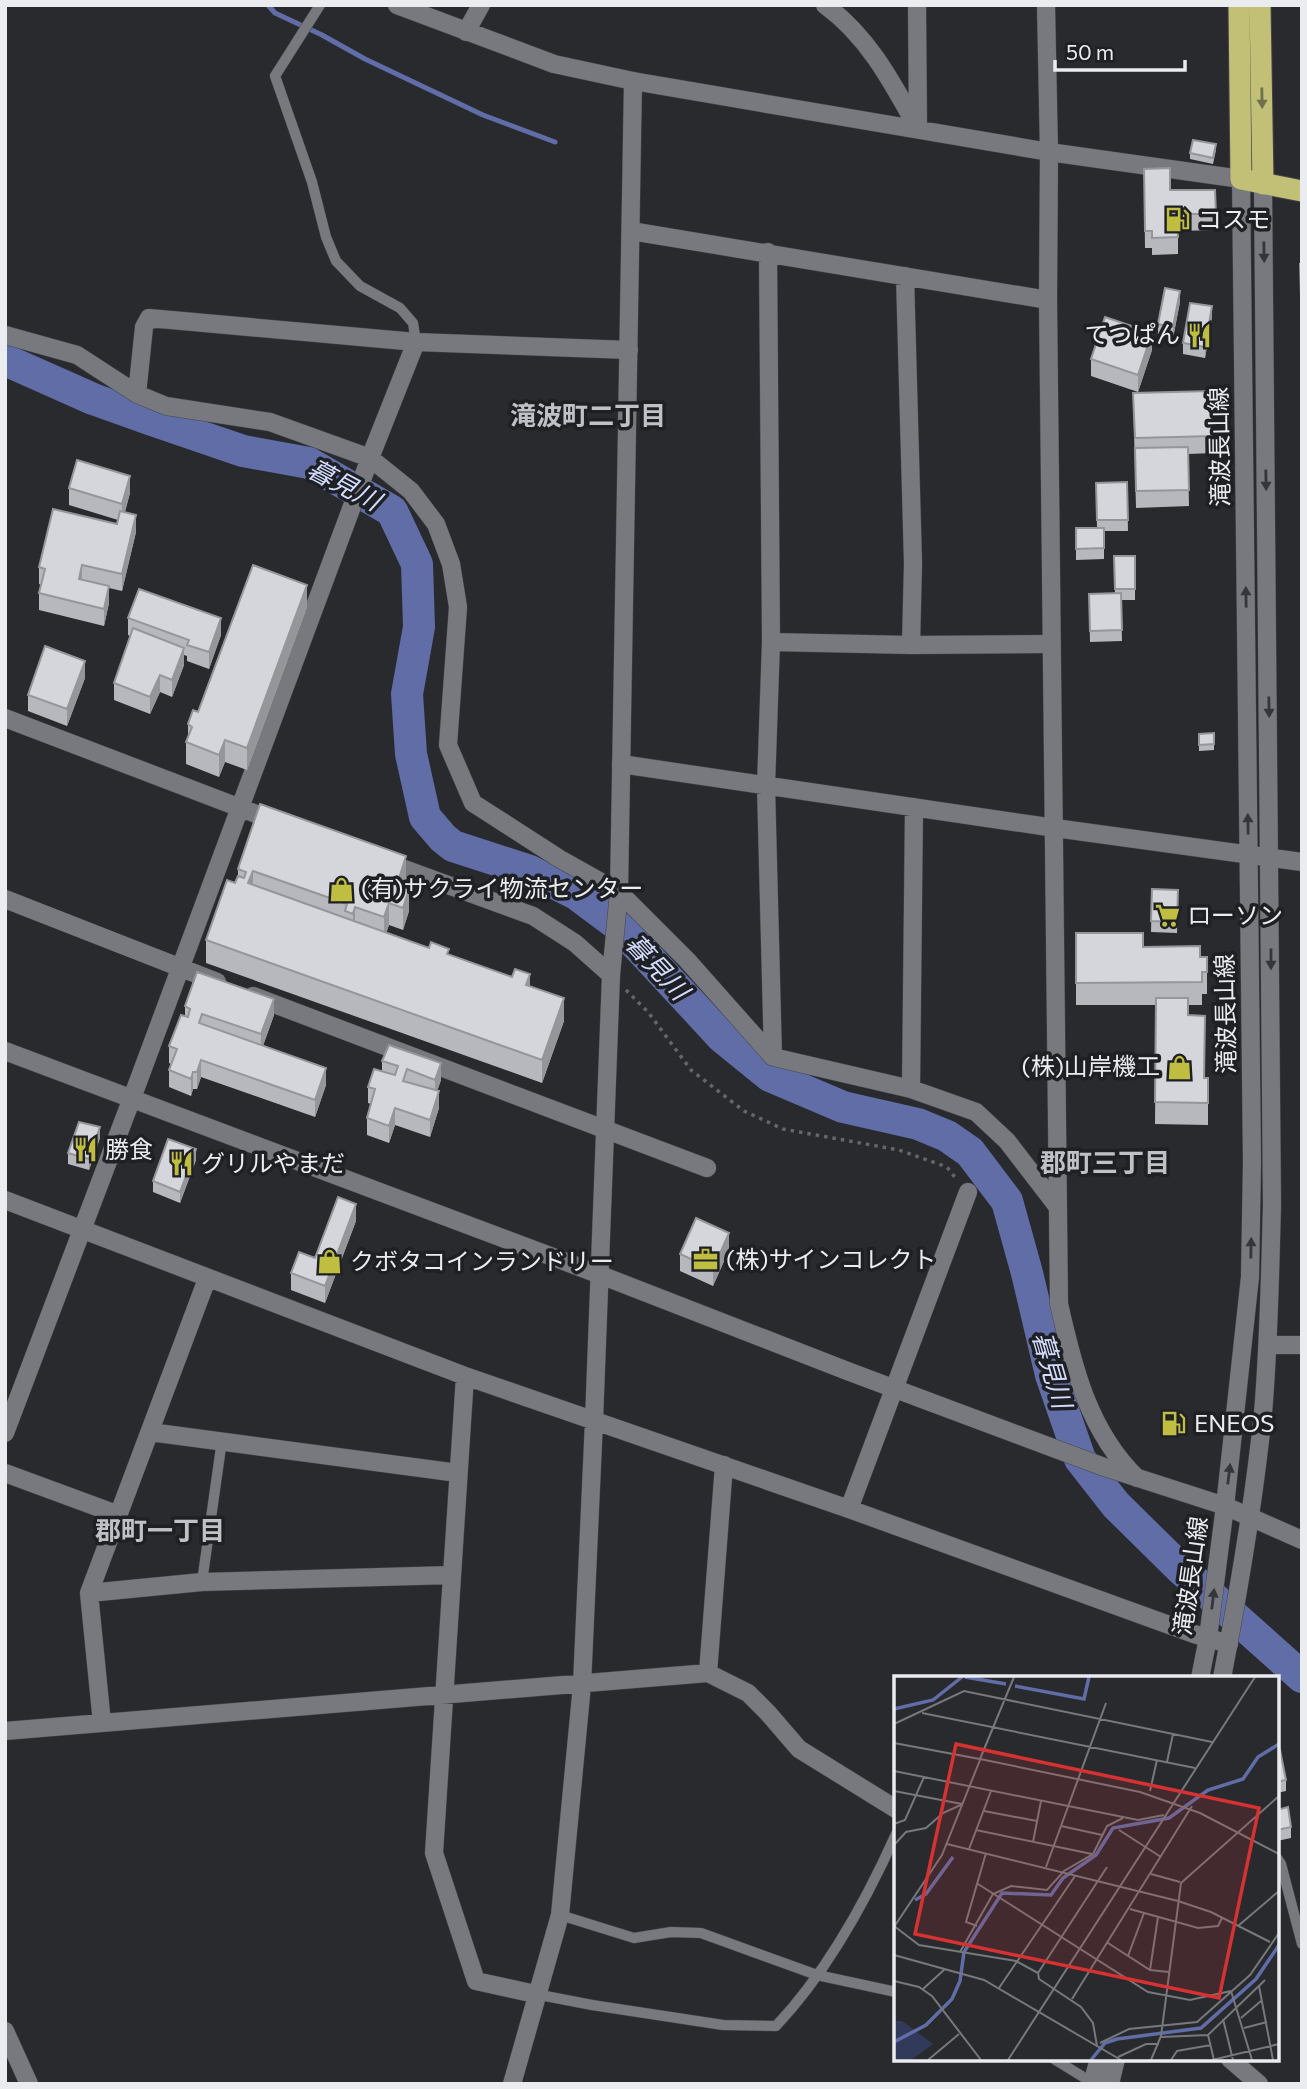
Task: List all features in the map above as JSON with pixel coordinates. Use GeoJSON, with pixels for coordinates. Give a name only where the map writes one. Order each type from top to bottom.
{"type":"FeatureCollection","features":[{"type":"Feature","properties":{"kind":"highway"},"geometry":{"type":"LineString","coordinates":[[1239,5],[1241,179],[1302,191]]}},
{"type":"Feature","properties":{"kind":"highway"},"geometry":{"type":"LineString","coordinates":[[1260,5],[1263,184]]}},
{"type":"Feature","properties":{"kind":"street"},"geometry":{"type":"LineString","coordinates":[[397,5],[554,64],[633,81],[1049,152],[1241,179]]}},
{"type":"Feature","properties":{"kind":"street"},"geometry":{"type":"LineString","coordinates":[[466,32],[481,5]]}},
{"type":"Feature","properties":{"kind":"street"},"geometry":{"type":"LineString","coordinates":[[825,5],[837,14],[878,58],[918,130]]}},
{"type":"Feature","properties":{"kind":"street"},"geometry":{"type":"LineString","coordinates":[[917,5],[918,130]]}},
{"type":"Feature","properties":{"kind":"street"},"geometry":{"type":"LineString","coordinates":[[1046,5],[1059,1304],[1072,1365],[1095,1421],[1119,1460],[1138,1478]]}},
{"type":"Feature","properties":{"kind":"street"},"geometry":{"type":"LineString","coordinates":[[512,2084],[560,1915],[582,1685],[612,970],[619,892],[633,81]]}},
{"type":"Feature","properties":{"kind":"street","name":"滝波長山線"},"geometry":{"type":"LineString","coordinates":[[1200,1676],[1225,1506],[1250,1277],[1252,1163],[1241,179]]}},
{"type":"Feature","properties":{"kind":"street","name":"滝波長山線"},"geometry":{"type":"LineString","coordinates":[[1222,1676],[1251,1519],[1268,1345],[1272,1205],[1263,184]]}},
{"type":"Feature","properties":{"kind":"street"},"geometry":{"type":"LineString","coordinates":[[631,231],[1048,300]]}},
{"type":"Feature","properties":{"kind":"street"},"geometry":{"type":"LineString","coordinates":[[768,252],[771,642],[766,786],[773,1057]]}},
{"type":"Feature","properties":{"kind":"street"},"geometry":{"type":"LineString","coordinates":[[905,276],[912,551],[911,645]]}},
{"type":"Feature","properties":{"kind":"street"},"geometry":{"type":"LineString","coordinates":[[137,394],[144,327],[149,317],[416,342],[629,350]]}},
{"type":"Feature","properties":{"kind":"street"},"geometry":{"type":"LineString","coordinates":[[5,335],[77,355],[137,394],[166,406],[270,422],[370,457],[411,491],[436,524],[451,564],[458,607],[448,745],[473,803],[560,859],[619,892],[687,960],[773,1057],[911,1089],[976,1112],[1007,1141],[1057,1206]]}},
{"type":"Feature","properties":{"kind":"street"},"geometry":{"type":"LineString","coordinates":[[5,1433],[350,518],[370,457],[416,342]]}},
{"type":"Feature","properties":{"kind":"street"},"geometry":{"type":"LineString","coordinates":[[771,642],[911,645],[1051,643]]}},
{"type":"Feature","properties":{"kind":"street"},"geometry":{"type":"LineString","coordinates":[[5,718],[292,827]]}},
{"type":"Feature","properties":{"kind":"street"},"geometry":{"type":"LineString","coordinates":[[621,764],[1302,862]]}},
{"type":"Feature","properties":{"kind":"street"},"geometry":{"type":"LineString","coordinates":[[911,1089],[914,807]]}},
{"type":"Feature","properties":{"kind":"street"},"geometry":{"type":"LineString","coordinates":[[368,855],[533,916],[612,970]]}},
{"type":"Feature","properties":{"kind":"street"},"geometry":{"type":"LineString","coordinates":[[5,899],[181,969],[707,1168]]}},
{"type":"Feature","properties":{"kind":"street"},"geometry":{"type":"LineString","coordinates":[[5,1051],[1104,1467],[1225,1506],[1302,1540]]}},
{"type":"Feature","properties":{"kind":"street"},"geometry":{"type":"LineString","coordinates":[[849,1509],[968,1192]]}},
{"type":"Feature","properties":{"kind":"street"},"geometry":{"type":"LineString","coordinates":[[5,1200],[465,1376],[849,1509],[973,1556],[1208,1634],[1229,1644]]}},
{"type":"Feature","properties":{"kind":"street"},"geometry":{"type":"LineString","coordinates":[[102,1723],[89,1593],[207,1279]]}},
{"type":"Feature","properties":{"kind":"street"},"geometry":{"type":"LineString","coordinates":[[1268,1345],[1302,1345]]}},
{"type":"Feature","properties":{"kind":"street"},"geometry":{"type":"LineString","coordinates":[[465,1376],[434,1853],[476,1981],[536,1994]]}},
{"type":"Feature","properties":{"kind":"street"},"geometry":{"type":"LineString","coordinates":[[150,1432],[458,1473]]}},
{"type":"Feature","properties":{"kind":"street"},"geometry":{"type":"LineString","coordinates":[[708,1673],[724,1465]]}},
{"type":"Feature","properties":{"kind":"street"},"geometry":{"type":"LineString","coordinates":[[5,1473],[118,1515]]}},
{"type":"Feature","properties":{"kind":"street"},"geometry":{"type":"LineString","coordinates":[[89,1593],[202,1582],[452,1574]]}},
{"type":"Feature","properties":{"kind":"street"},"geometry":{"type":"LineString","coordinates":[[5,1731],[708,1673],[748,1693],[799,1749],[894,1808]]}},
{"type":"Feature","properties":{"kind":"street"},"geometry":{"type":"LineString","coordinates":[[5,2031],[29,2084]]}},
{"type":"Feature","properties":{"kind":"street"},"geometry":{"type":"LineString","coordinates":[[1097,2084],[1099,2061]]}},
{"type":"Feature","properties":{"kind":"street"},"geometry":{"type":"LineString","coordinates":[[1097,2084],[1114,2061]]}},
{"type":"Feature","properties":{"kind":"street"},"geometry":{"type":"LineString","coordinates":[[1232,2061],[1259,2084]]}},
{"type":"Feature","properties":{"kind":"lane"},"geometry":{"type":"LineString","coordinates":[[320,5],[275,76],[336,261],[360,286],[400,308],[413,323],[416,342]]}},
{"type":"Feature","properties":{"kind":"lane"},"geometry":{"type":"LineString","coordinates":[[202,1582],[222,1440]]}},
{"type":"Feature","properties":{"kind":"lane"},"geometry":{"type":"LineString","coordinates":[[536,1994],[723,2025],[776,2026],[799,2002],[817,1975],[876,1881],[894,1839]]}},
{"type":"Feature","properties":{"kind":"lane"},"geometry":{"type":"LineString","coordinates":[[1279,1861],[1302,1944]]}},
{"type":"Feature","properties":{"kind":"lane"},"geometry":{"type":"LineString","coordinates":[[560,1915],[634,1938],[671,1933],[701,1933],[817,1975],[894,1992]]}},
{"type":"Feature","properties":{"kind":"lane"},"geometry":{"type":"LineString","coordinates":[[1057,2061],[1097,2084]]}},
{"type":"Feature","properties":{"kind":"path"},"geometry":{"type":"LineString","coordinates":[[612,970],[648,1012],[691,1070],[744,1111],[783,1129],[899,1150],[947,1167],[968,1192]]}},
{"type":"Feature","properties":{"kind":"building"},"geometry":{"type":"Polygon","coordinates":[[[1193,140],[1216,144],[1213,158],[1190,153],[1193,140]]]}},
{"type":"Feature","properties":{"kind":"building"},"geometry":{"type":"Polygon","coordinates":[[[1170,168],[1170,190],[1215,190],[1216,214],[1172,214],[1172,221],[1177,220],[1178,237],[1152,238],[1152,231],[1145,231],[1144,169],[1170,168]]]}},
{"type":"Feature","properties":{"kind":"building"},"geometry":{"type":"Polygon","coordinates":[[[1300,264],[1302,264],[1302,328],[1300,264]]]}},
{"type":"Feature","properties":{"kind":"building"},"geometry":{"type":"Polygon","coordinates":[[[1165,288],[1180,291],[1173,327],[1158,324],[1165,288]]]}},
{"type":"Feature","properties":{"kind":"building"},"geometry":{"type":"Polygon","coordinates":[[[1190,303],[1212,306],[1205,347],[1183,343],[1190,303]]]}},
{"type":"Feature","properties":{"kind":"building"},"geometry":{"type":"Polygon","coordinates":[[[1105,317],[1152,333],[1138,375],[1091,359],[1105,317]]]}},
{"type":"Feature","properties":{"kind":"building"},"geometry":{"type":"Polygon","coordinates":[[[1212,391],[1214,436],[1135,438],[1133,393],[1212,391]]]}},
{"type":"Feature","properties":{"kind":"building"},"geometry":{"type":"Polygon","coordinates":[[[1188,447],[1189,490],[1136,491],[1135,448],[1188,447]]]}},
{"type":"Feature","properties":{"kind":"building"},"geometry":{"type":"Polygon","coordinates":[[[77,460],[130,476],[122,504],[69,488],[77,460]]]}},
{"type":"Feature","properties":{"kind":"building"},"geometry":{"type":"Polygon","coordinates":[[[1127,482],[1128,520],[1097,520],[1096,483],[1127,482]]]}},
{"type":"Feature","properties":{"kind":"building"},"geometry":{"type":"Polygon","coordinates":[[[53,509],[117,524],[120,511],[136,515],[122,574],[82,565],[79,579],[109,586],[104,609],[39,593],[45,569],[39,567],[53,509]]]}},
{"type":"Feature","properties":{"kind":"building"},"geometry":{"type":"Polygon","coordinates":[[[1076,528],[1104,528],[1104,548],[1076,549],[1076,528]]]}},
{"type":"Feature","properties":{"kind":"building"},"geometry":{"type":"Polygon","coordinates":[[[1114,556],[1135,556],[1135,589],[1115,589],[1114,556]]]}},
{"type":"Feature","properties":{"kind":"building"},"geometry":{"type":"Polygon","coordinates":[[[253,565],[307,585],[247,748],[225,740],[219,755],[186,742],[192,727],[188,724],[193,710],[198,712],[253,565]]]}},
{"type":"Feature","properties":{"kind":"building"},"geometry":{"type":"Polygon","coordinates":[[[139,589],[221,618],[209,652],[187,645],[189,640],[128,618],[139,589]]]}},
{"type":"Feature","properties":{"kind":"building"},"geometry":{"type":"Polygon","coordinates":[[[1121,593],[1122,630],[1090,631],[1089,594],[1121,593]]]}},
{"type":"Feature","properties":{"kind":"building"},"geometry":{"type":"Polygon","coordinates":[[[133,628],[184,648],[172,680],[160,675],[150,697],[114,683],[133,628]]]}},
{"type":"Feature","properties":{"kind":"building"},"geometry":{"type":"Polygon","coordinates":[[[45,646],[85,661],[67,709],[28,695],[45,646]]]}},
{"type":"Feature","properties":{"kind":"building"},"geometry":{"type":"Polygon","coordinates":[[[1214,733],[1214,744],[1199,745],[1199,734],[1214,733]]]}},
{"type":"Feature","properties":{"kind":"building"},"geometry":{"type":"Polygon","coordinates":[[[260,804],[406,856],[397,885],[409,889],[403,908],[389,903],[384,917],[355,907],[353,914],[345,911],[347,904],[253,871],[248,883],[429,948],[431,942],[449,949],[447,954],[512,977],[515,969],[530,974],[526,985],[564,998],[542,1060],[206,940],[227,880],[235,883],[238,876],[244,878],[246,872],[238,869],[260,804]]]}},
{"type":"Feature","properties":{"kind":"building"},"geometry":{"type":"Polygon","coordinates":[[[1152,889],[1178,890],[1177,922],[1151,921],[1152,889]]]}},
{"type":"Feature","properties":{"kind":"building"},"geometry":{"type":"Polygon","coordinates":[[[1076,933],[1143,933],[1143,947],[1200,946],[1200,957],[1207,957],[1207,972],[1202,972],[1202,982],[1076,983],[1076,933]]]}},
{"type":"Feature","properties":{"kind":"building"},"geometry":{"type":"Polygon","coordinates":[[[197,972],[274,999],[261,1034],[202,1014],[199,1023],[326,1068],[315,1100],[201,1060],[191,1079],[169,1070],[177,1049],[169,1046],[181,1015],[188,1017],[190,1009],[185,1006],[197,972]]]}},
{"type":"Feature","properties":{"kind":"building"},"geometry":{"type":"Polygon","coordinates":[[[1156,998],[1188,998],[1188,1015],[1205,1016],[1204,1078],[1208,1078],[1208,1103],[1155,1102],[1156,998]]]}},
{"type":"Feature","properties":{"kind":"building"},"geometry":{"type":"Polygon","coordinates":[[[389,1045],[441,1063],[435,1080],[407,1069],[403,1081],[439,1091],[430,1120],[395,1108],[389,1126],[367,1118],[375,1089],[368,1087],[374,1069],[395,1075],[398,1066],[382,1061],[389,1045]]]}},
{"type":"Feature","properties":{"kind":"building"},"geometry":{"type":"Polygon","coordinates":[[[79,1122],[100,1127],[89,1159],[68,1153],[79,1122]]]}},
{"type":"Feature","properties":{"kind":"building"},"geometry":{"type":"Polygon","coordinates":[[[168,1139],[196,1149],[180,1192],[153,1181],[168,1139]]]}},
{"type":"Feature","properties":{"kind":"building"},"geometry":{"type":"Polygon","coordinates":[[[338,1197],[356,1204],[325,1286],[291,1273],[299,1252],[315,1258],[338,1197]]]}},
{"type":"Feature","properties":{"kind":"building"},"geometry":{"type":"Polygon","coordinates":[[[696,1218],[729,1233],[713,1269],[680,1254],[696,1218]]]}},
{"type":"Feature","properties":{"kind":"building"},"geometry":{"type":"Polygon","coordinates":[[[1279,1750],[1286,1780],[1279,1782],[1279,1750]]]}},
{"type":"Feature","properties":{"kind":"building"},"geometry":{"type":"Polygon","coordinates":[[[1288,1807],[1291,1827],[1279,1830],[1279,1809],[1288,1807]]]}},
{"type":"Feature","properties":{"kind":"waterway"},"geometry":{"type":"LineString","coordinates":[[268,5],[275,13],[365,59],[483,115],[555,142]]}},
{"type":"Feature","properties":{"kind":"waterway","name":"暮見川"},"geometry":{"type":"LineString","coordinates":[[5,360],[93,399],[243,451],[309,463],[392,511],[417,564],[419,627],[407,694],[411,754],[425,817],[453,846],[530,871],[576,894],[619,926],[722,1037],[770,1076],[843,1107],[918,1124],[947,1136],[970,1152],[1007,1201],[1051,1375],[1080,1459],[1116,1505],[1181,1569],[1302,1677]]}},
{"type":"Feature","properties":{"kind":"place","name":"コスモ"},"geometry":{"type":"Point","coordinates":[1178,220]}},
{"type":"Feature","properties":{"kind":"place","name":"てつぱん"},"geometry":{"type":"Point","coordinates":[1200,335]}},
{"type":"Feature","properties":{"kind":"place","name":"(有)サクライ物流センター"},"geometry":{"type":"Point","coordinates":[341,889]}},
{"type":"Feature","properties":{"kind":"place","name":"ローソン"},"geometry":{"type":"Point","coordinates":[1167,916]}},
{"type":"Feature","properties":{"kind":"place","name":"(株)山岸機工"},"geometry":{"type":"Point","coordinates":[1180,1067]}},
{"type":"Feature","properties":{"kind":"place","name":"勝食"},"geometry":{"type":"Point","coordinates":[85,1150]}},
{"type":"Feature","properties":{"kind":"place","name":"グリルやまだ"},"geometry":{"type":"Point","coordinates":[181,1164]}},
{"type":"Feature","properties":{"kind":"place","name":"(株)サインコレクト"},"geometry":{"type":"Point","coordinates":[706,1260]}},
{"type":"Feature","properties":{"kind":"place","name":"クボタコインランドリー"},"geometry":{"type":"Point","coordinates":[330,1262]}},
{"type":"Feature","properties":{"kind":"place","name":"ENEOS"},"geometry":{"type":"Point","coordinates":[1174,1424]}},
{"type":"Feature","properties":{"kind":"district","name":"滝波町二丁目"},"geometry":{"type":"Point","coordinates":[588,416]}},
{"type":"Feature","properties":{"kind":"district","name":"郡町三丁目"},"geometry":{"type":"Point","coordinates":[1105,1163]}},
{"type":"Feature","properties":{"kind":"district","name":"郡町一丁目"},"geometry":{"type":"Point","coordinates":[160,1531]}}]}
